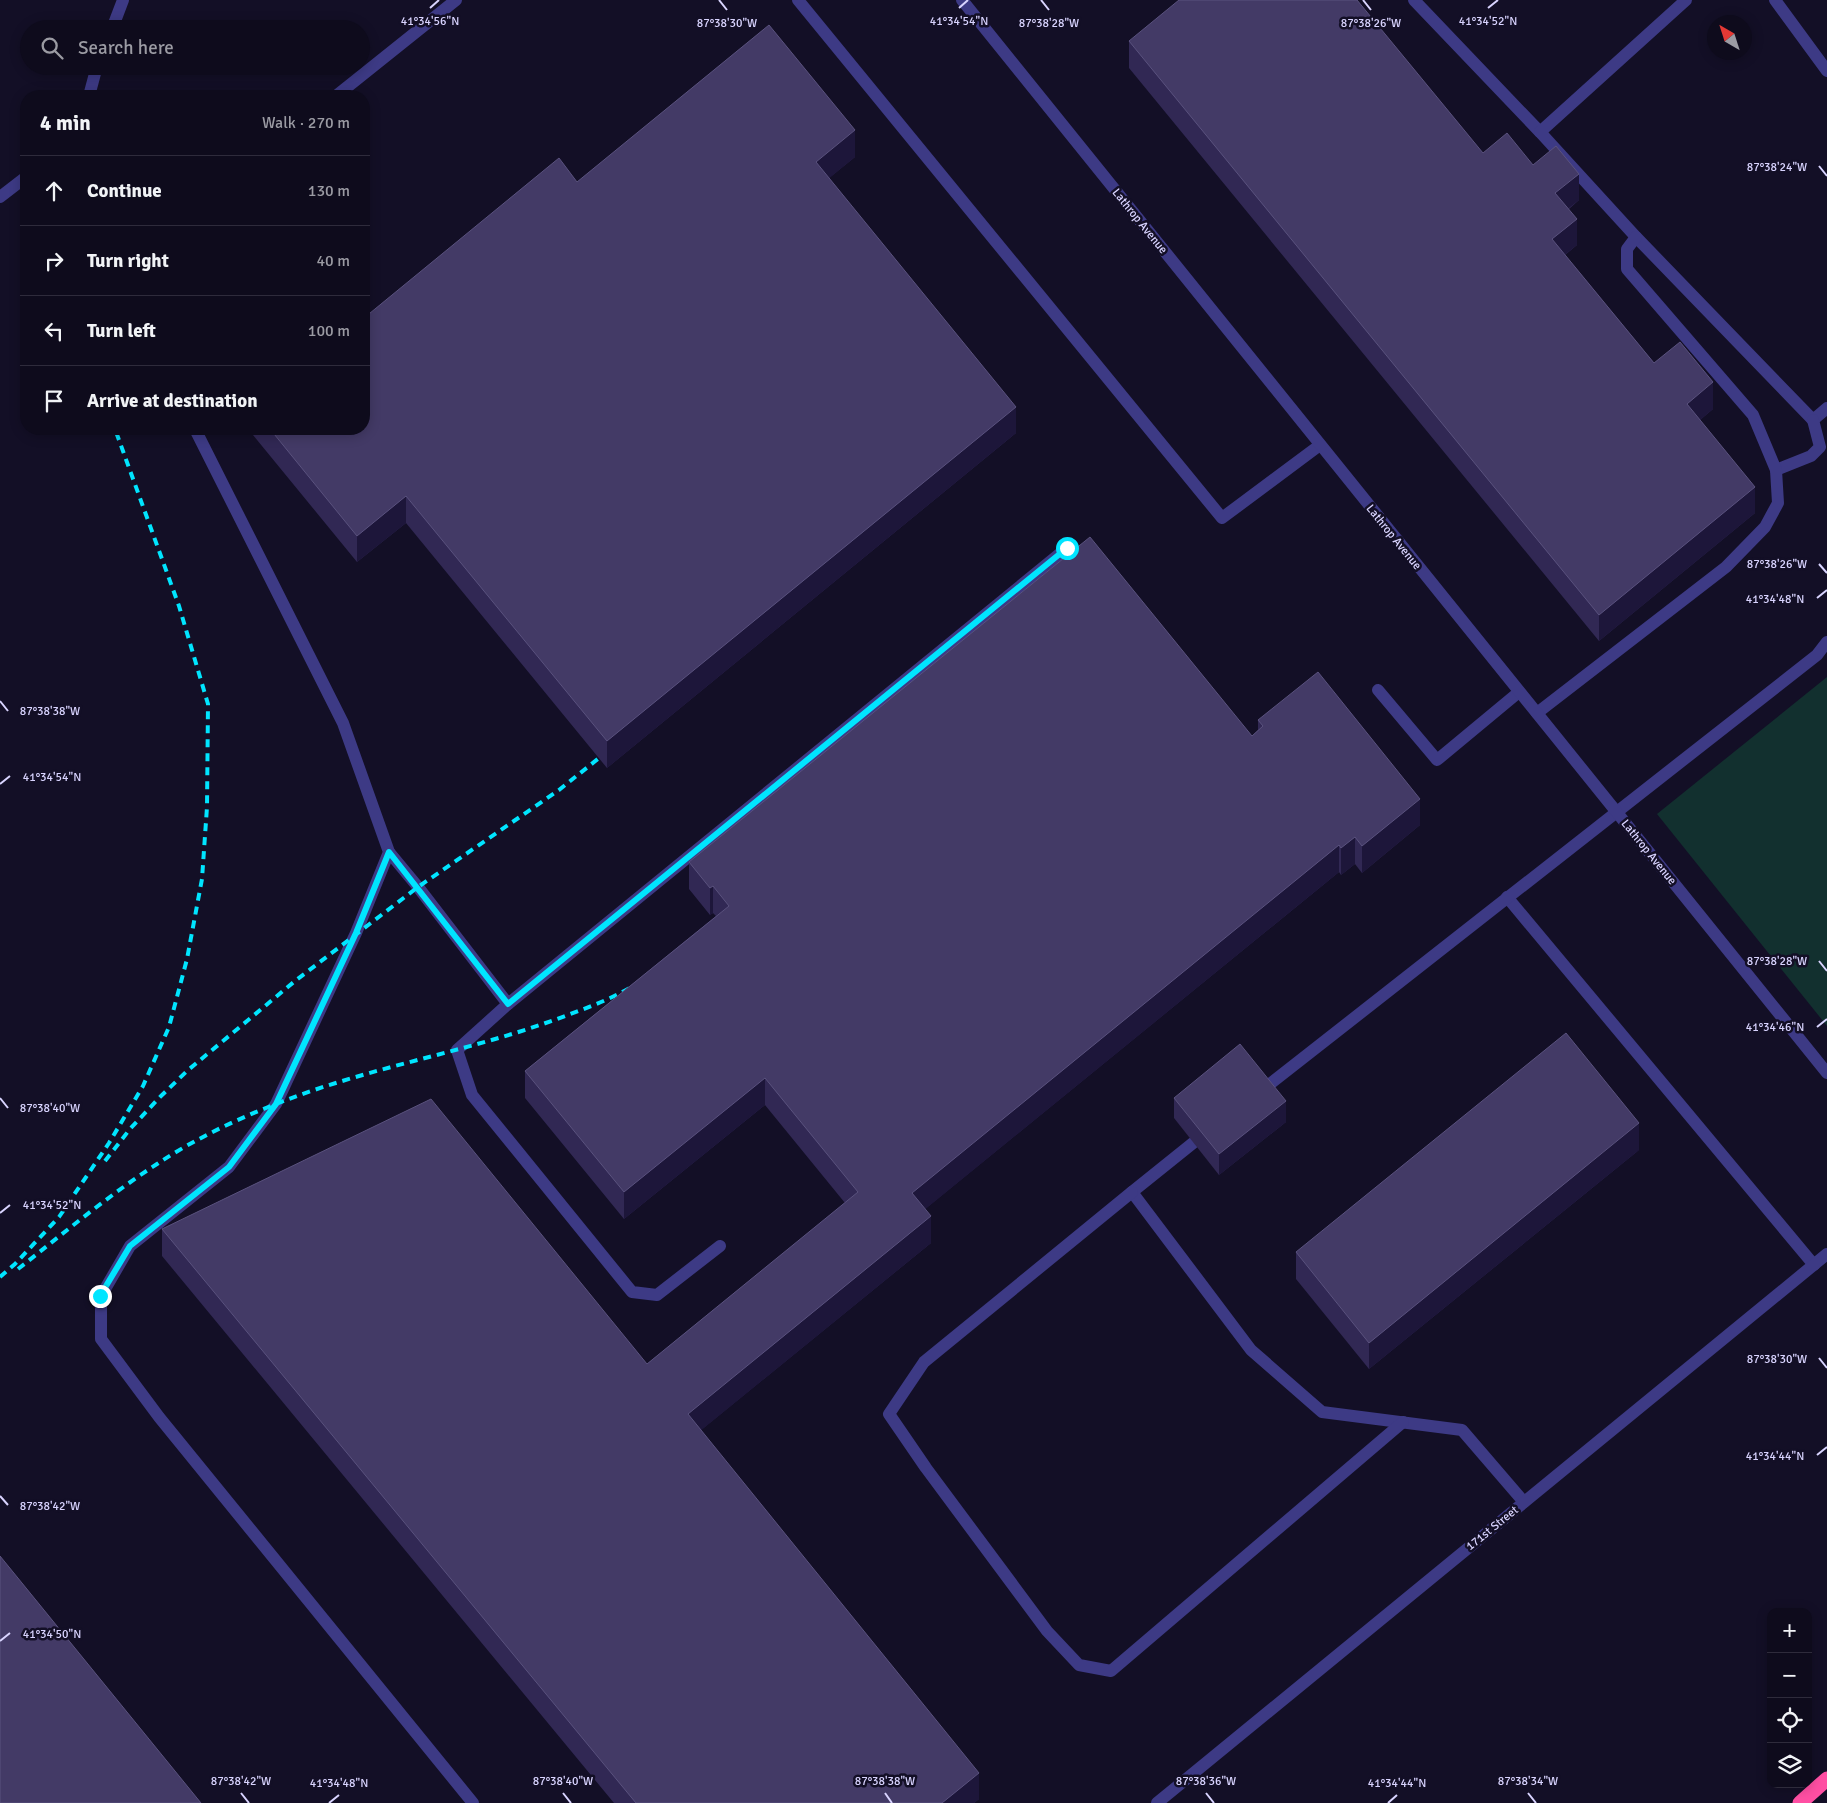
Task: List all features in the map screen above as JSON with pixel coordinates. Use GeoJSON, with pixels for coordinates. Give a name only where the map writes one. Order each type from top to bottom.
{"type":"FeatureCollection","features":[{"type":"Feature","properties":{"kind":"highway"},"geometry":{"type":"LineString","coordinates":[[1800,1803],[1827,1779]]}},
{"type":"Feature","properties":{"kind":"street"},"geometry":{"type":"LineString","coordinates":[[115,20],[123,0]]}},
{"type":"Feature","properties":{"kind":"street"},"geometry":{"type":"LineString","coordinates":[[370,69],[456,0]]}},
{"type":"Feature","properties":{"kind":"street"},"geometry":{"type":"LineString","coordinates":[[798,0],[1222,518],[1320,445]]}},
{"type":"Feature","properties":{"kind":"street","name":"Lathrop Avenue"},"geometry":{"type":"LineString","coordinates":[[962,0],[1827,1073]]}},
{"type":"Feature","properties":{"kind":"street"},"geometry":{"type":"LineString","coordinates":[[1414,0],[1540,132],[1636,237],[1813,420],[1820,447],[1811,456],[1776,470]]}},
{"type":"Feature","properties":{"kind":"street"},"geometry":{"type":"LineString","coordinates":[[1540,132],[1686,0]]}},
{"type":"Feature","properties":{"kind":"street"},"geometry":{"type":"LineString","coordinates":[[1775,0],[1827,70]]}},
{"type":"Feature","properties":{"kind":"street"},"geometry":{"type":"LineString","coordinates":[[91,90],[95,75]]}},
{"type":"Feature","properties":{"kind":"street"},"geometry":{"type":"LineString","coordinates":[[344,90],[362,75]]}},
{"type":"Feature","properties":{"kind":"street"},"geometry":{"type":"LineString","coordinates":[[0,198],[20,182]]}},
{"type":"Feature","properties":{"kind":"street"},"geometry":{"type":"LineString","coordinates":[[1537,713],[1726,566],[1765,527],[1778,503],[1776,470],[1753,415],[1627,269],[1627,249],[1636,237]]}},
{"type":"Feature","properties":{"kind":"street"},"geometry":{"type":"LineString","coordinates":[[1813,420],[1827,408]]}},
{"type":"Feature","properties":{"kind":"street"},"geometry":{"type":"LineString","coordinates":[[198,435],[343,723],[389,852],[508,1004]]}},
{"type":"Feature","properties":{"kind":"street"},"geometry":{"type":"LineString","coordinates":[[720,1246],[657,1294],[632,1292],[472,1095],[457,1050],[508,1004],[1067,548]]}},
{"type":"Feature","properties":{"kind":"street"},"geometry":{"type":"LineString","coordinates":[[1261,1091],[1817,655],[1827,642]]}},
{"type":"Feature","properties":{"kind":"street"},"geometry":{"type":"LineString","coordinates":[[1378,690],[1437,760],[1519,692]]}},
{"type":"Feature","properties":{"kind":"street"},"geometry":{"type":"LineString","coordinates":[[389,852],[356,933],[276,1104],[229,1167],[130,1246],[100,1296],[101,1339],[159,1416],[473,1803]]}},
{"type":"Feature","properties":{"kind":"street"},"geometry":{"type":"LineString","coordinates":[[1507,898],[1814,1265]]}},
{"type":"Feature","properties":{"kind":"street"},"geometry":{"type":"LineString","coordinates":[[1193,1143],[924,1362],[889,1414],[926,1468],[1047,1631],[1079,1665],[1111,1671],[1403,1422]]}},
{"type":"Feature","properties":{"kind":"street"},"geometry":{"type":"LineString","coordinates":[[1132,1192],[1251,1350],[1322,1412],[1462,1430],[1524,1502]]}},
{"type":"Feature","properties":{"kind":"street","name":"171st Street"},"geometry":{"type":"LineString","coordinates":[[1157,1803],[1827,1254]]}},
{"type":"Feature","properties":{"kind":"green space"},"geometry":{"type":"Polygon","coordinates":[[[1827,677],[1827,1026],[1657,814],[1827,677]]]}},
{"type":"Feature","properties":{"kind":"building"},"geometry":{"type":"Polygon","coordinates":[[[1179,0],[1357,0],[1483,153],[1507,133],[1533,165],[1556,146],[1579,174],[1555,193],[1577,219],[1552,239],[1654,363],[1680,342],[1713,382],[1687,404],[1755,487],[1599,615],[1129,41],[1179,0]]]}},
{"type":"Feature","properties":{"kind":"building"},"geometry":{"type":"Polygon","coordinates":[[[769,25],[855,130],[816,162],[1016,407],[607,741],[406,496],[357,536],[275,435],[370,435],[370,313],[559,158],[577,182],[769,25]]]}},
{"type":"Feature","properties":{"kind":"building"},"geometry":{"type":"Polygon","coordinates":[[[1090,537],[1252,736],[1263,726],[1258,720],[1318,672],[1420,799],[1362,846],[1355,837],[1341,848],[1339,845],[912,1193],[931,1216],[688,1414],[979,1773],[942,1803],[636,1803],[162,1229],[431,1099],[647,1364],[858,1192],[765,1078],[624,1192],[525,1071],[729,906],[713,886],[710,888],[689,862],[1090,537]]]}},
{"type":"Feature","properties":{"kind":"building"},"geometry":{"type":"Polygon","coordinates":[[[1566,1033],[1639,1123],[1369,1343],[1296,1252],[1566,1033]]]}},
{"type":"Feature","properties":{"kind":"building"},"geometry":{"type":"Polygon","coordinates":[[[1240,1044],[1286,1101],[1219,1154],[1174,1098],[1240,1044]]]}},
{"type":"Feature","properties":{"kind":"building"},"geometry":{"type":"Polygon","coordinates":[[[0,1556],[201,1803],[0,1803],[0,1556]]]}},
{"type":"Feature","properties":{"kind":"railway"},"geometry":{"type":"LineString","coordinates":[[0,1277],[15,1264],[59,1217],[109,1143],[143,1086],[169,1027],[187,959],[202,879],[207,807],[208,704],[179,606],[117,435]]}},
{"type":"Feature","properties":{"kind":"railway"},"geometry":{"type":"LineString","coordinates":[[105,1161],[130,1129],[187,1071],[295,981],[418,887],[559,790],[599,758]]}},
{"type":"Feature","properties":{"kind":"railway"},"geometry":{"type":"LineString","coordinates":[[18,1269],[121,1188],[173,1154],[225,1126],[279,1103],[330,1085],[532,1028],[603,1001],[638,983]]}},
{"type":"Feature","properties":{"kind":"route"},"geometry":{"type":"LineString","coordinates":[[100,1296],[130,1246],[229,1167],[276,1104],[356,933],[389,852],[508,1004],[1067,548]]}}]}
